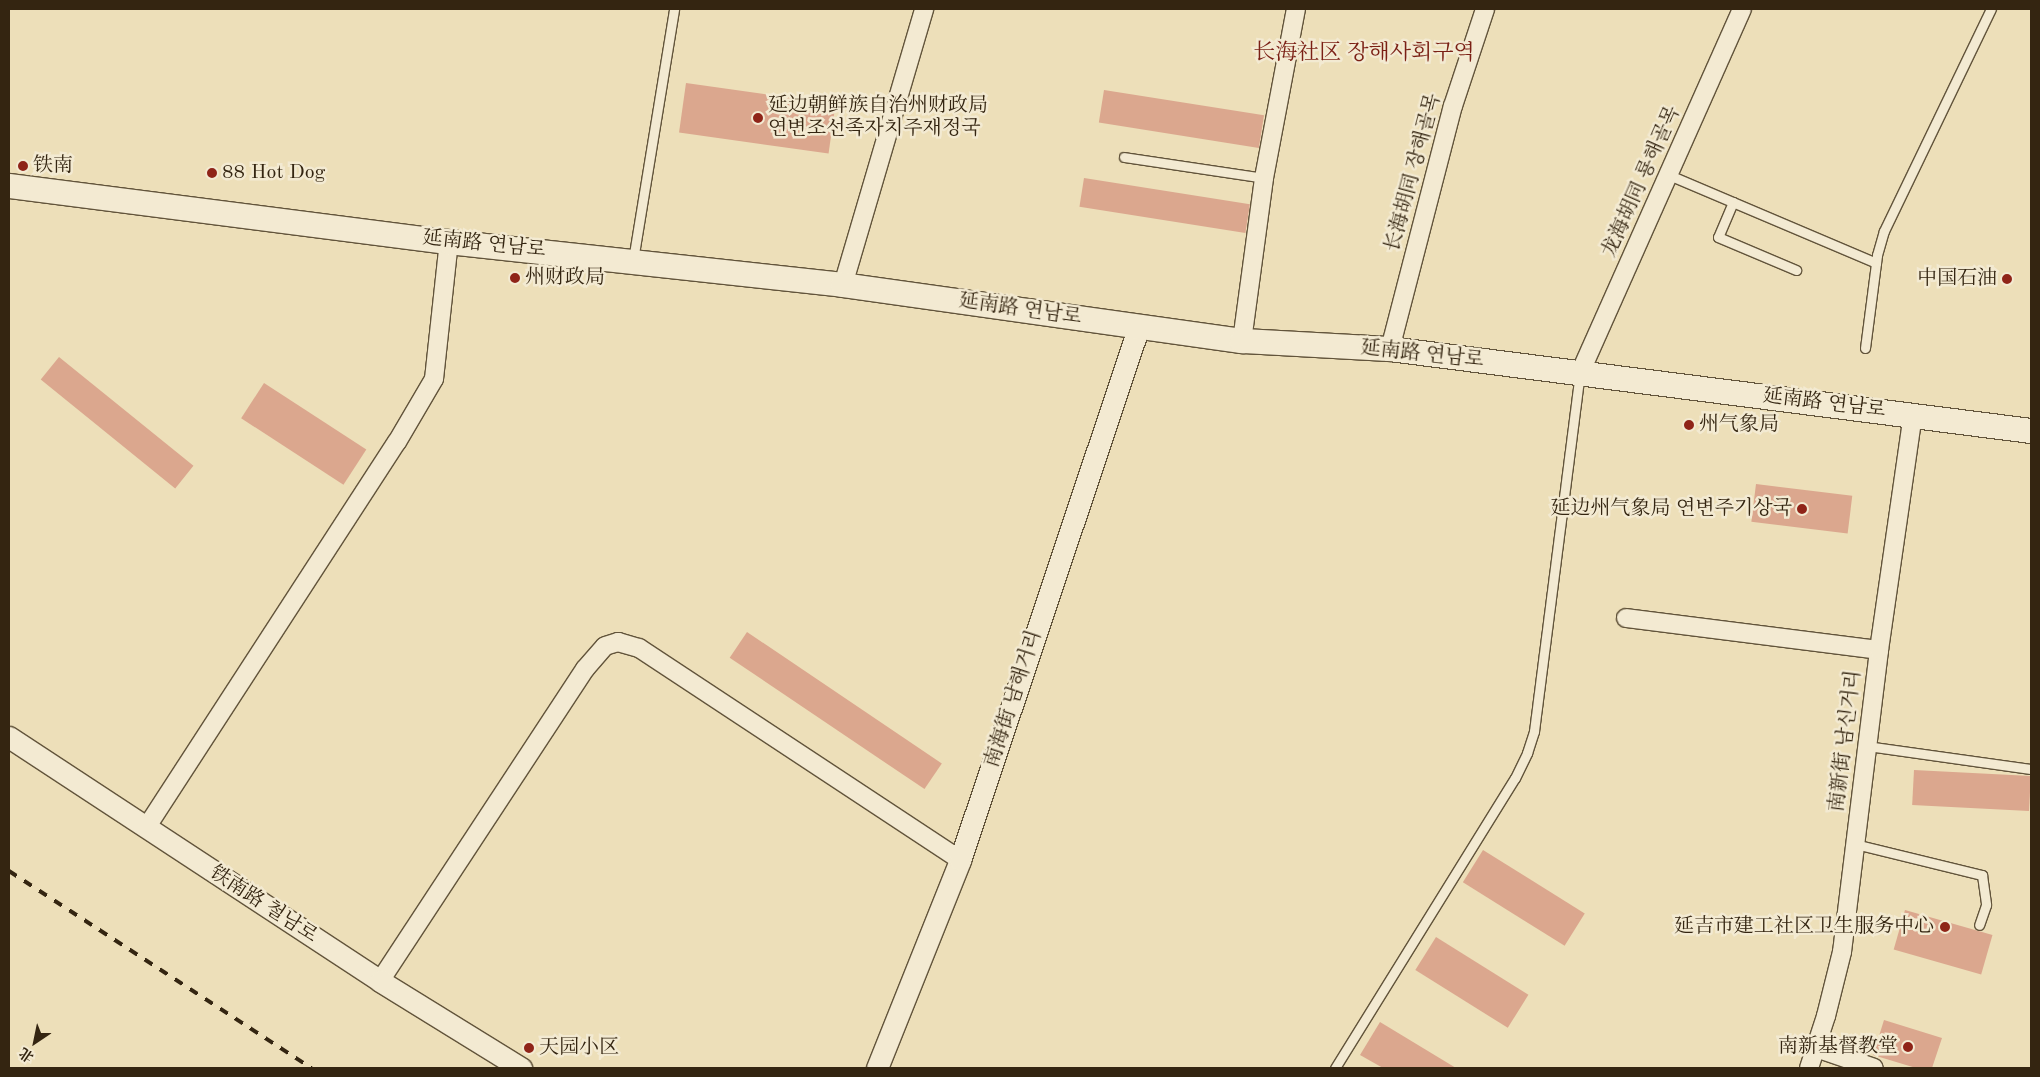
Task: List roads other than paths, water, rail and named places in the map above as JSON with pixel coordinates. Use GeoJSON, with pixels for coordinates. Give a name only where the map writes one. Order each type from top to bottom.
{"type":"FeatureCollection","features":[{"type":"Feature","properties":{"kind":"main road","name":"延南路 연남로"},"geometry":{"type":"LineString","coordinates":[[9,186],[449,242],[633,260],[843,286],[1242,341],[1390,349],[2031,431]]}},
{"type":"Feature","properties":{"kind":"street"},"geometry":{"type":"LineString","coordinates":[[843,286],[924,9]]}},
{"type":"Feature","properties":{"kind":"street"},"geometry":{"type":"LineString","coordinates":[[1242,341],[1264,178],[1296,9]]}},
{"type":"Feature","properties":{"kind":"street","name":"长海胡同 장해골목"},"geometry":{"type":"LineString","coordinates":[[1390,349],[1453,106],[1485,9]]}},
{"type":"Feature","properties":{"kind":"street","name":"龙海胡同 룡해골목"},"geometry":{"type":"LineString","coordinates":[[1580,373],[1742,9]]}},
{"type":"Feature","properties":{"kind":"street"},"geometry":{"type":"LineString","coordinates":[[146,828],[397,442],[434,379],[449,242]]}},
{"type":"Feature","properties":{"kind":"street","name":"南海街 남해거리"},"geometry":{"type":"LineString","coordinates":[[876,1068],[960,860],[1139,326]]}},
{"type":"Feature","properties":{"kind":"street","name":"南新街 남신거리"},"geometry":{"type":"LineString","coordinates":[[1809,1068],[1842,952],[1879,650],[1913,415]]}},
{"type":"Feature","properties":{"kind":"street"},"geometry":{"type":"LineString","coordinates":[[1626,618],[1879,650]]}},
{"type":"Feature","properties":{"kind":"street"},"geometry":{"type":"LineString","coordinates":[[380,981],[585,669],[605,646],[618,642],[639,648],[960,860]]}},
{"type":"Feature","properties":{"kind":"street","name":"铁南路 철남로"},"geometry":{"type":"LineString","coordinates":[[9,737],[380,981],[521,1068]]}},
{"type":"Feature","properties":{"kind":"street"},"geometry":{"type":"LineString","coordinates":[[1816,1048],[1874,1068]]}},
{"type":"Feature","properties":{"kind":"lane"},"geometry":{"type":"LineString","coordinates":[[633,260],[674,9]]}},
{"type":"Feature","properties":{"kind":"lane"},"geometry":{"type":"LineString","coordinates":[[1865,348],[1876,263],[1884,231],[1991,9]]}},
{"type":"Feature","properties":{"kind":"lane"},"geometry":{"type":"LineString","coordinates":[[1124,157],[1264,178]]}},
{"type":"Feature","properties":{"kind":"lane"},"geometry":{"type":"LineString","coordinates":[[1669,175],[1876,263]]}},
{"type":"Feature","properties":{"kind":"lane"},"geometry":{"type":"LineString","coordinates":[[1733,202],[1718,237],[1796,270]]}},
{"type":"Feature","properties":{"kind":"lane"},"geometry":{"type":"LineString","coordinates":[[1335,1068],[1515,778],[1527,753],[1534,731],[1580,373]]}},
{"type":"Feature","properties":{"kind":"lane"},"geometry":{"type":"LineString","coordinates":[[1867,746],[2031,768]]}},
{"type":"Feature","properties":{"kind":"lane"},"geometry":{"type":"LineString","coordinates":[[1855,844],[1982,875],[1986,905],[1979,925]]}},
{"type":"Feature","properties":{"kind":"railway"},"geometry":{"type":"LineString","coordinates":[[9,871],[311,1068]]}},
{"type":"Feature","properties":{"kind":"place","name":"延边朝鲜族自治州财政局 연변조선족자치주재정국"},"geometry":{"type":"Point","coordinates":[758,118]}},
{"type":"Feature","properties":{"kind":"place","name":"铁南"},"geometry":{"type":"Point","coordinates":[23,166]}},
{"type":"Feature","properties":{"kind":"place","name":"88 Hot Dog"},"geometry":{"type":"Point","coordinates":[212,173]}},
{"type":"Feature","properties":{"kind":"place","name":"州财政局"},"geometry":{"type":"Point","coordinates":[515,278]}},
{"type":"Feature","properties":{"kind":"place","name":"中国石油"},"geometry":{"type":"Point","coordinates":[2007,279]}},
{"type":"Feature","properties":{"kind":"place","name":"州气象局"},"geometry":{"type":"Point","coordinates":[1689,425]}},
{"type":"Feature","properties":{"kind":"place","name":"延边州气象局 연변주기상국"},"geometry":{"type":"Point","coordinates":[1802,509]}},
{"type":"Feature","properties":{"kind":"place","name":"延吉市建工社区卫生服务中心"},"geometry":{"type":"Point","coordinates":[1945,927]}},
{"type":"Feature","properties":{"kind":"place","name":"南新基督教堂"},"geometry":{"type":"Point","coordinates":[1908,1047]}},
{"type":"Feature","properties":{"kind":"place","name":"天园小区"},"geometry":{"type":"Point","coordinates":[529,1048]}},
{"type":"Feature","properties":{"kind":"district","name":"长海社区 장해사회구역"},"geometry":{"type":"Point","coordinates":[1364,54]}}]}
